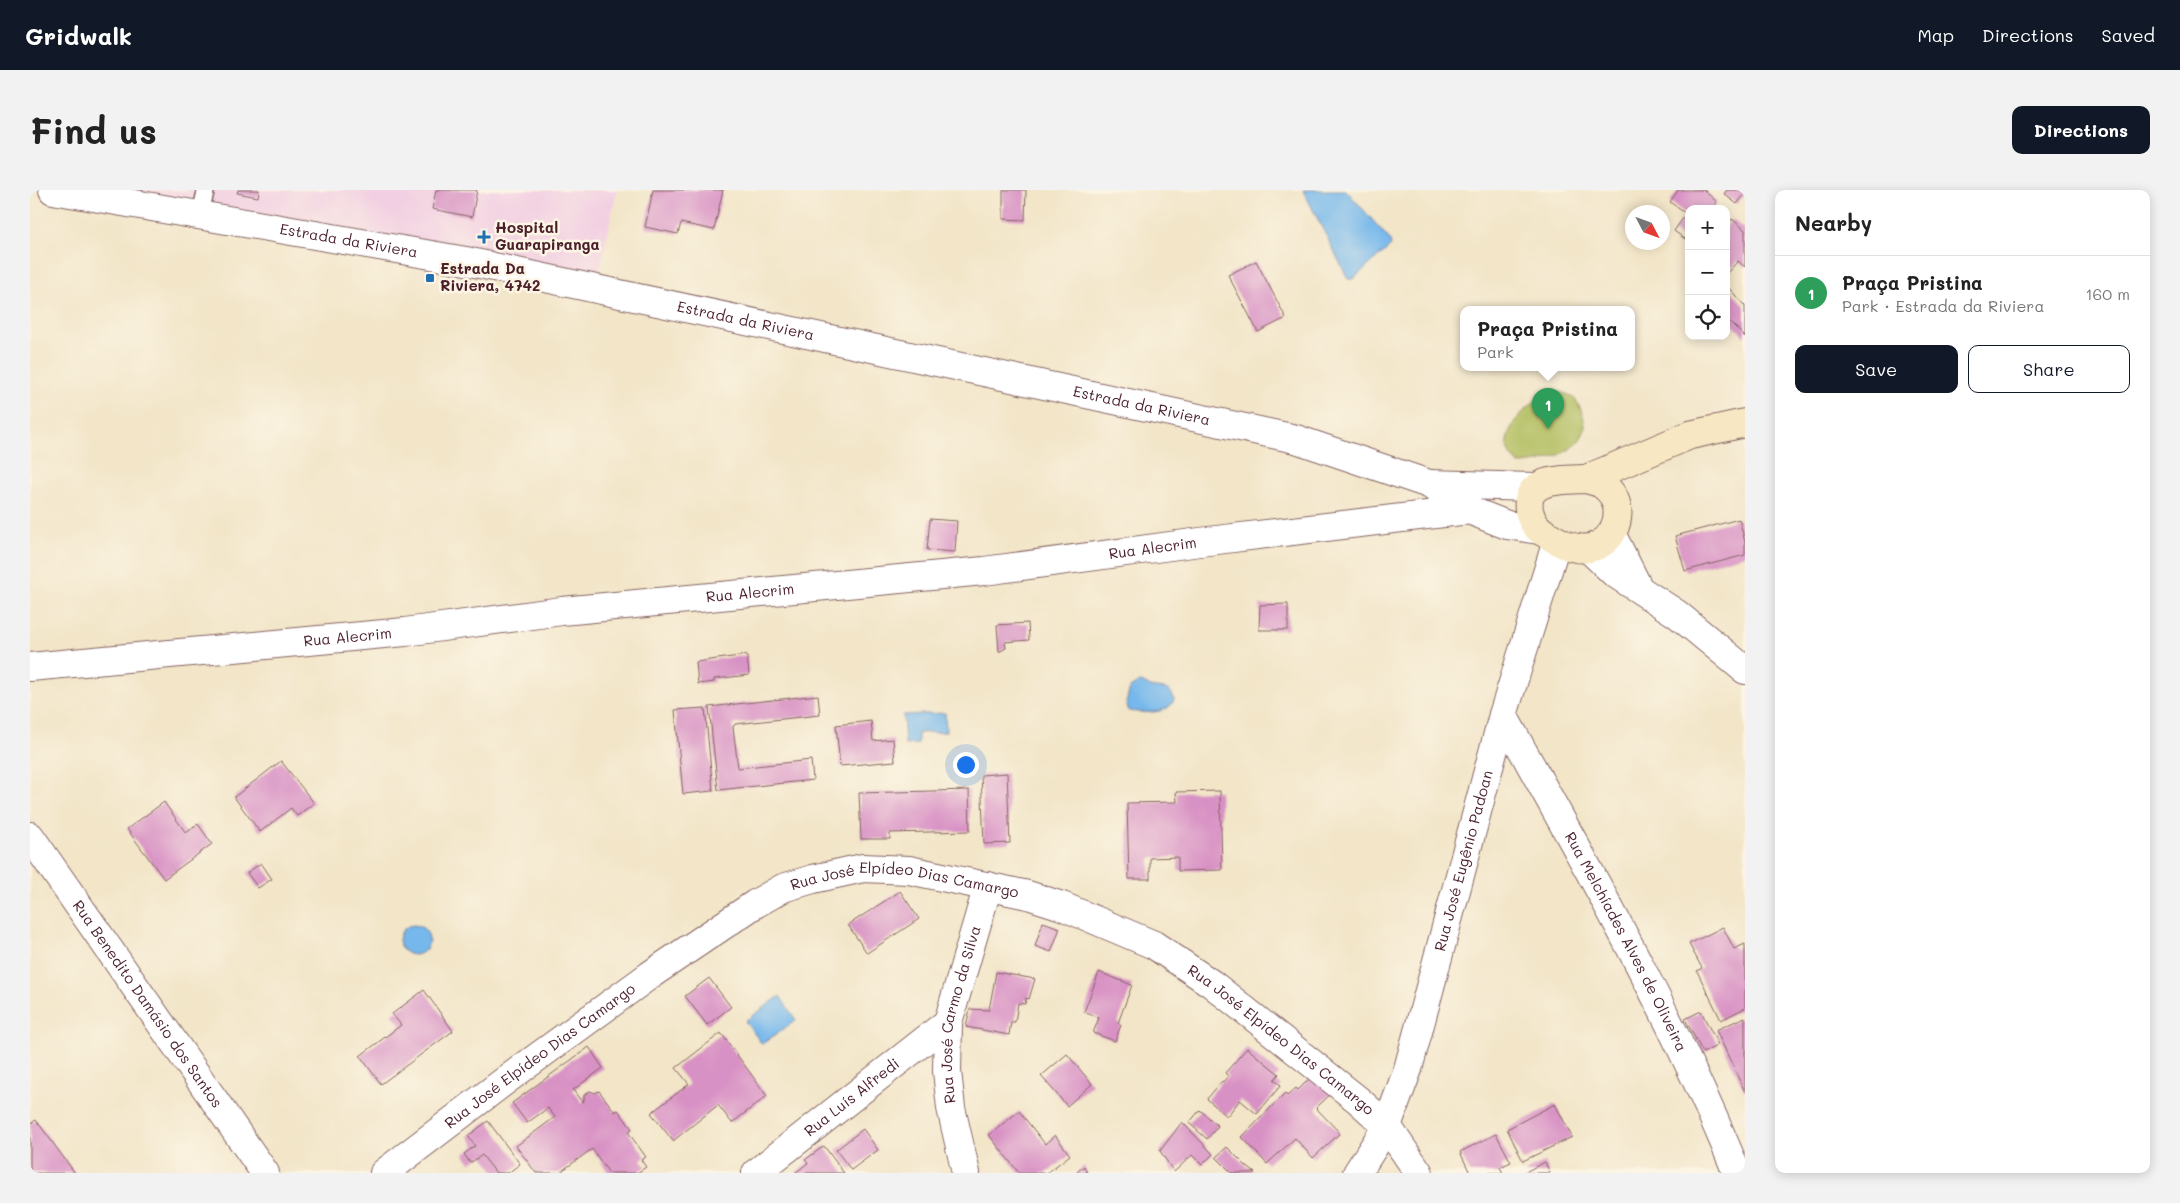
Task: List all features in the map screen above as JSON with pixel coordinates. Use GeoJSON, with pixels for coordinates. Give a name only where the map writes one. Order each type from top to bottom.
{"type":"FeatureCollection","features":[{"type":"Feature","properties":{"kind":"street","name":"Estrada da Riviera"},"geometry":{"type":"LineString","coordinates":[[53,190],[203,203],[1296,439],[1429,484],[1469,510],[1508,525],[1548,536]]}},
{"type":"Feature","properties":{"kind":"street"},"geometry":{"type":"LineString","coordinates":[[1586,479],[1604,486],[1616,501],[1618,518],[1612,535],[1601,544],[1588,549],[1572,548],[1548,536],[1532,521],[1529,509],[1530,496],[1535,487],[1547,482],[1586,479],[1690,435],[1745,423]]}},
{"type":"Feature","properties":{"kind":"street"},"geometry":{"type":"LineString","coordinates":[[1616,501],[1650,452]]}},
{"type":"Feature","properties":{"kind":"street","name":"Estrada da Riviera"},"geometry":{"type":"LineString","coordinates":[[1429,484],[1535,487]]}},
{"type":"Feature","properties":{"kind":"street","name":"Rua Alecrim"},"geometry":{"type":"LineString","coordinates":[[30,667],[405,632],[572,610],[984,571],[1200,542],[1469,510]]}},
{"type":"Feature","properties":{"kind":"street"},"geometry":{"type":"LineString","coordinates":[[1612,535],[1639,588]]}},
{"type":"Feature","properties":{"kind":"street","name":"Rua José Eugênio Padoan"},"geometry":{"type":"LineString","coordinates":[[1357,1173],[1387,1126],[1408,1069],[1503,715],[1548,536]]}},
{"type":"Feature","properties":{"kind":"street"},"geometry":{"type":"LineString","coordinates":[[1588,549],[1614,573],[1677,614],[1745,670]]}},
{"type":"Feature","properties":{"kind":"street","name":"Rua Melchíades Alves de Oliveira"},"geometry":{"type":"LineString","coordinates":[[1503,715],[1632,951],[1709,1105],[1737,1173]]}},
{"type":"Feature","properties":{"kind":"street","name":"Rua Benedito Damásio dos Santos"},"geometry":{"type":"LineString","coordinates":[[30,836],[264,1173]]}},
{"type":"Feature","properties":{"kind":"street","name":"Rua José Elpídeo Dias Camargo"},"geometry":{"type":"LineString","coordinates":[[384,1173],[506,1080],[718,928],[783,888],[812,878],[863,868],[910,870],[1028,895],[1062,906],[1154,945],[1212,984],[1300,1053],[1387,1126],[1419,1173]]}},
{"type":"Feature","properties":{"kind":"street","name":"Rua José Carmo da Silva"},"geometry":{"type":"LineString","coordinates":[[966,1173],[953,1117],[946,1071],[948,1022],[988,886]]}},
{"type":"Feature","properties":{"kind":"street","name":"Rua Luís Alfredi"},"geometry":{"type":"LineString","coordinates":[[756,1173],[948,1022]]}},
{"type":"Feature","properties":{"kind":"shaded area","name":"Hospital Guarapiranga"},"geometry":{"type":"Polygon","coordinates":[[[124,190],[617,190],[597,284],[124,190]]]}},
{"type":"Feature","properties":{"kind":"green space"},"geometry":{"type":"Polygon","coordinates":[[[1558,392],[1569,395],[1577,402],[1585,423],[1583,434],[1577,442],[1560,455],[1538,462],[1519,464],[1510,454],[1507,444],[1511,428],[1523,412],[1537,400],[1545,395],[1558,392]]]}},
{"type":"Feature","properties":{"kind":"water"},"geometry":{"type":"Polygon","coordinates":[[[1303,190],[1346,190],[1390,240],[1391,246],[1353,279],[1348,279],[1303,190]]]}},
{"type":"Feature","properties":{"kind":"water"},"geometry":{"type":"Polygon","coordinates":[[[1139,682],[1169,691],[1174,699],[1167,708],[1155,712],[1129,711],[1126,703],[1130,688],[1139,682]]]}},
{"type":"Feature","properties":{"kind":"water"},"geometry":{"type":"Polygon","coordinates":[[[945,713],[946,732],[918,733],[918,744],[905,745],[903,715],[945,713]]]}},
{"type":"Feature","properties":{"kind":"water"},"geometry":{"type":"Polygon","coordinates":[[[414,925],[420,926],[428,934],[428,946],[420,954],[414,955],[408,954],[400,946],[399,940],[400,934],[408,926],[414,925]]]}},
{"type":"Feature","properties":{"kind":"water"},"geometry":{"type":"Polygon","coordinates":[[[780,996],[796,1020],[762,1044],[745,1021],[780,996]]]}},
{"type":"Feature","properties":{"kind":"building"},"geometry":{"type":"Polygon","coordinates":[[[238,190],[259,190],[258,197],[237,193],[238,190]]]}},
{"type":"Feature","properties":{"kind":"building"},"geometry":{"type":"Polygon","coordinates":[[[436,190],[477,190],[472,217],[432,209],[436,190]]]}},
{"type":"Feature","properties":{"kind":"building"},"geometry":{"type":"Polygon","coordinates":[[[653,190],[723,190],[714,230],[681,223],[678,234],[645,227],[653,190]]]}},
{"type":"Feature","properties":{"kind":"building"},"geometry":{"type":"Polygon","coordinates":[[[1003,190],[1026,190],[1025,220],[1003,219],[1003,190]]]}},
{"type":"Feature","properties":{"kind":"building"},"geometry":{"type":"Polygon","coordinates":[[[1678,190],[1704,190],[1717,202],[1715,205],[1685,205],[1685,213],[1670,202],[1678,190]]]}},
{"type":"Feature","properties":{"kind":"building"},"geometry":{"type":"Polygon","coordinates":[[[1727,190],[1745,190],[1745,194],[1737,204],[1724,194],[1727,190]]]}},
{"type":"Feature","properties":{"kind":"building"},"geometry":{"type":"Polygon","coordinates":[[[1685,215],[1685,239],[1674,231],[1685,215]]]}},
{"type":"Feature","properties":{"kind":"building"},"geometry":{"type":"Polygon","coordinates":[[[1732,219],[1745,230],[1745,267],[1738,261],[1730,270],[1730,250],[1730,222],[1732,219]]]}},
{"type":"Feature","properties":{"kind":"building"},"geometry":{"type":"Polygon","coordinates":[[[1256,261],[1286,318],[1258,332],[1228,275],[1256,261]]]}},
{"type":"Feature","properties":{"kind":"building"},"geometry":{"type":"Polygon","coordinates":[[[1730,289],[1745,306],[1745,337],[1730,322],[1730,289]]]}},
{"type":"Feature","properties":{"kind":"building"},"geometry":{"type":"Polygon","coordinates":[[[930,519],[957,521],[955,552],[927,550],[930,519]]]}},
{"type":"Feature","properties":{"kind":"building"},"geometry":{"type":"Polygon","coordinates":[[[1739,519],[1745,542],[1745,555],[1685,571],[1675,536],[1739,519]]]}},
{"type":"Feature","properties":{"kind":"building"},"geometry":{"type":"Polygon","coordinates":[[[1288,604],[1288,630],[1259,630],[1260,605],[1288,604]]]}},
{"type":"Feature","properties":{"kind":"building"},"geometry":{"type":"Polygon","coordinates":[[[1028,623],[1029,640],[1005,642],[1006,648],[999,652],[997,625],[1028,623]]]}},
{"type":"Feature","properties":{"kind":"building"},"geometry":{"type":"Polygon","coordinates":[[[747,655],[749,675],[714,679],[714,682],[698,684],[696,662],[747,655]]]}},
{"type":"Feature","properties":{"kind":"building"},"geometry":{"type":"Polygon","coordinates":[[[818,695],[820,715],[735,724],[733,727],[738,768],[811,760],[813,780],[718,790],[709,707],[818,695]]]}},
{"type":"Feature","properties":{"kind":"building"},"geometry":{"type":"Polygon","coordinates":[[[705,708],[713,791],[683,794],[675,710],[705,708]]]}},
{"type":"Feature","properties":{"kind":"building"},"geometry":{"type":"Polygon","coordinates":[[[871,721],[873,741],[893,739],[895,761],[840,766],[836,725],[871,721]]]}},
{"type":"Feature","properties":{"kind":"building"},"geometry":{"type":"Polygon","coordinates":[[[281,761],[314,803],[297,816],[291,808],[260,832],[234,797],[281,761]]]}},
{"type":"Feature","properties":{"kind":"building"},"geometry":{"type":"Polygon","coordinates":[[[1007,773],[1010,843],[984,844],[981,775],[1007,773]]]}},
{"type":"Feature","properties":{"kind":"building"},"geometry":{"type":"Polygon","coordinates":[[[969,790],[970,831],[890,833],[890,839],[861,839],[859,793],[969,790]]]}},
{"type":"Feature","properties":{"kind":"building"},"geometry":{"type":"Polygon","coordinates":[[[1220,791],[1222,870],[1178,871],[1178,857],[1150,858],[1150,879],[1129,879],[1127,803],[1177,802],[1176,792],[1220,791]]]}},
{"type":"Feature","properties":{"kind":"building"},"geometry":{"type":"Polygon","coordinates":[[[164,802],[186,833],[198,824],[212,844],[164,879],[127,829],[164,802]]]}},
{"type":"Feature","properties":{"kind":"building"},"geometry":{"type":"Polygon","coordinates":[[[261,863],[272,879],[258,888],[247,873],[261,863]]]}},
{"type":"Feature","properties":{"kind":"building"},"geometry":{"type":"Polygon","coordinates":[[[900,891],[919,919],[867,953],[848,925],[900,891]]]}},
{"type":"Feature","properties":{"kind":"building"},"geometry":{"type":"Polygon","coordinates":[[[1043,922],[1060,928],[1051,952],[1035,946],[1043,922]]]}},
{"type":"Feature","properties":{"kind":"building"},"geometry":{"type":"Polygon","coordinates":[[[1723,927],[1734,949],[1745,944],[1745,1008],[1721,1020],[1697,971],[1702,968],[1689,944],[1723,927]]]}},
{"type":"Feature","properties":{"kind":"building"},"geometry":{"type":"Polygon","coordinates":[[[996,972],[1035,979],[1029,999],[1026,998],[1025,1004],[1018,1003],[1015,1022],[1011,1022],[1009,1035],[966,1027],[970,1009],[989,1010],[996,972]]]}},
{"type":"Feature","properties":{"kind":"building"},"geometry":{"type":"Polygon","coordinates":[[[1099,972],[1132,985],[1118,1023],[1121,1025],[1115,1041],[1093,1033],[1099,1018],[1084,1012],[1099,972]]]}},
{"type":"Feature","properties":{"kind":"building"},"geometry":{"type":"Polygon","coordinates":[[[709,978],[731,1007],[707,1025],[685,996],[709,978]]]}},
{"type":"Feature","properties":{"kind":"building"},"geometry":{"type":"Polygon","coordinates":[[[424,990],[453,1031],[381,1084],[360,1056],[401,1025],[392,1014],[424,990]]]}},
{"type":"Feature","properties":{"kind":"building"},"geometry":{"type":"Polygon","coordinates":[[[1701,1011],[1718,1045],[1703,1053],[1685,1019],[1701,1011]]]}},
{"type":"Feature","properties":{"kind":"building"},"geometry":{"type":"Polygon","coordinates":[[[1745,1017],[1745,1092],[1716,1030],[1745,1017]]]}},
{"type":"Feature","properties":{"kind":"building"},"geometry":{"type":"Polygon","coordinates":[[[721,1033],[767,1096],[732,1123],[718,1105],[673,1141],[651,1113],[689,1084],[676,1068],[721,1033]]]}},
{"type":"Feature","properties":{"kind":"building"},"geometry":{"type":"Polygon","coordinates":[[[589,1047],[603,1068],[573,1090],[582,1102],[584,1101],[584,1095],[590,1091],[595,1093],[599,1091],[615,1112],[618,1110],[632,1129],[628,1132],[646,1157],[641,1160],[646,1167],[637,1173],[609,1173],[592,1149],[559,1173],[536,1173],[516,1146],[555,1117],[548,1108],[527,1123],[512,1103],[589,1047]]]}},
{"type":"Feature","properties":{"kind":"building"},"geometry":{"type":"Polygon","coordinates":[[[1247,1048],[1279,1074],[1274,1080],[1281,1085],[1257,1114],[1240,1100],[1227,1116],[1207,1099],[1228,1076],[1225,1073],[1247,1048]]]}},
{"type":"Feature","properties":{"kind":"building"},"geometry":{"type":"Polygon","coordinates":[[[1067,1054],[1092,1084],[1067,1106],[1041,1076],[1067,1054]]]}},
{"type":"Feature","properties":{"kind":"building"},"geometry":{"type":"Polygon","coordinates":[[[1312,1069],[1335,1090],[1316,1108],[1340,1133],[1313,1158],[1295,1138],[1267,1164],[1242,1137],[1285,1093],[1287,1096],[1296,1088],[1298,1090],[1309,1079],[1305,1075],[1312,1069]]]}},
{"type":"Feature","properties":{"kind":"building"},"geometry":{"type":"Polygon","coordinates":[[[1555,1104],[1572,1137],[1523,1161],[1507,1129],[1555,1104]]]}},
{"type":"Feature","properties":{"kind":"building"},"geometry":{"type":"Polygon","coordinates":[[[1200,1110],[1218,1126],[1207,1139],[1189,1123],[1200,1110]]]}},
{"type":"Feature","properties":{"kind":"building"},"geometry":{"type":"Polygon","coordinates":[[[1019,1111],[1045,1144],[1055,1135],[1070,1155],[1047,1173],[1019,1173],[989,1135],[1019,1111]]]}},
{"type":"Feature","properties":{"kind":"building"},"geometry":{"type":"Polygon","coordinates":[[[36,1120],[75,1173],[30,1173],[30,1124],[36,1120]]]}},
{"type":"Feature","properties":{"kind":"building"},"geometry":{"type":"Polygon","coordinates":[[[488,1121],[520,1164],[508,1173],[496,1173],[482,1155],[470,1163],[464,1154],[475,1146],[468,1136],[488,1121]]]}},
{"type":"Feature","properties":{"kind":"building"},"geometry":{"type":"Polygon","coordinates":[[[1182,1122],[1213,1154],[1202,1165],[1192,1155],[1174,1172],[1160,1151],[1182,1122]]]}},
{"type":"Feature","properties":{"kind":"building"},"geometry":{"type":"Polygon","coordinates":[[[863,1129],[878,1150],[851,1170],[836,1150],[863,1129]]]}},
{"type":"Feature","properties":{"kind":"building"},"geometry":{"type":"Polygon","coordinates":[[[1496,1134],[1511,1162],[1500,1167],[1503,1173],[1470,1173],[1460,1152],[1496,1134]]]}},
{"type":"Feature","properties":{"kind":"building"},"geometry":{"type":"Polygon","coordinates":[[[824,1146],[844,1173],[795,1173],[808,1163],[805,1160],[824,1146]]]}},
{"type":"Feature","properties":{"kind":"building"},"geometry":{"type":"Polygon","coordinates":[[[1227,1147],[1255,1173],[1232,1173],[1216,1157],[1227,1147]]]}},
{"type":"Feature","properties":{"kind":"building"},"geometry":{"type":"Polygon","coordinates":[[[1545,1162],[1550,1173],[1523,1173],[1545,1162]]]}},
{"type":"Feature","properties":{"kind":"building"},"geometry":{"type":"Polygon","coordinates":[[[1084,1166],[1087,1173],[1076,1173],[1084,1166]]]}},
{"type":"Feature","properties":{"kind":"place","name":"Hospital Guarapiranga"},"geometry":{"type":"Point","coordinates":[484,237]}},
{"type":"Feature","properties":{"kind":"place","name":"Estrada Da Riviera, 4742"},"geometry":{"type":"Point","coordinates":[430,278]}},
{"type":"Feature","properties":{"kind":"place","name":"Praça Pristina"},"geometry":{"type":"Point","coordinates":[1548,429]}}]}
